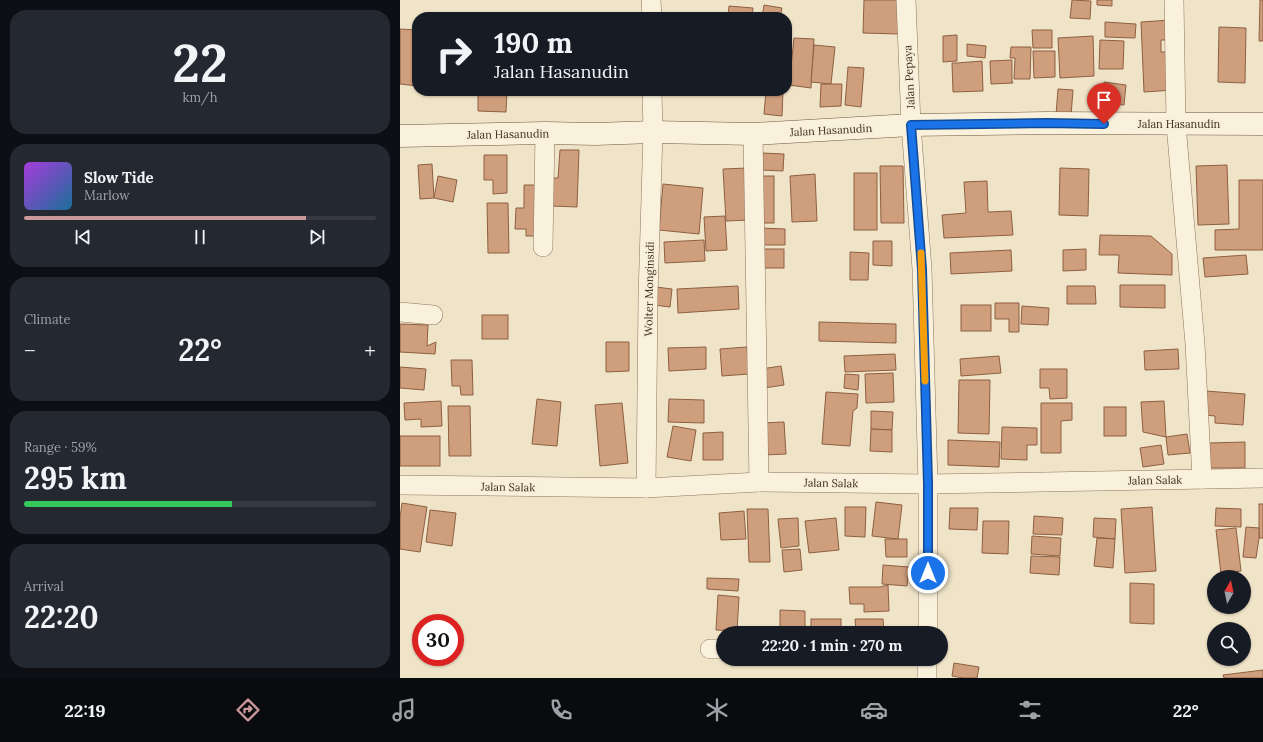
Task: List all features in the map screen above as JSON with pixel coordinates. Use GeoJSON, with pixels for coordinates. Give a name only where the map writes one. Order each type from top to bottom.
{"type":"FeatureCollection","features":[{"type":"Feature","properties":{"kind":"main road","name":"Jalan Hasanudin"},"geometry":{"type":"LineString","coordinates":[[400,136],[545,132],[596,134],[653,132],[753,134],[911,125],[1046,123],[1263,124]]}},
{"type":"Feature","properties":{"kind":"street"},"geometry":{"type":"LineString","coordinates":[[651,0],[652,12]]}},
{"type":"Feature","properties":{"kind":"street","name":"Jalan Pepaya"},"geometry":{"type":"LineString","coordinates":[[906,0],[911,125],[922,269],[928,484],[928,626]]}},
{"type":"Feature","properties":{"kind":"street"},"geometry":{"type":"LineString","coordinates":[[1174,0],[1176,124],[1195,344],[1202,479]]}},
{"type":"Feature","properties":{"kind":"street","name":"Wolter Monginsidi"},"geometry":{"type":"LineString","coordinates":[[646,488],[648,296],[653,132],[652,96]]}},
{"type":"Feature","properties":{"kind":"street"},"geometry":{"type":"LineString","coordinates":[[543,247],[545,132]]}},
{"type":"Feature","properties":{"kind":"street"},"geometry":{"type":"LineString","coordinates":[[753,134],[759,482]]}},
{"type":"Feature","properties":{"kind":"street"},"geometry":{"type":"LineString","coordinates":[[400,312],[433,314]]}},
{"type":"Feature","properties":{"kind":"street","name":"Jalan Salak"},"geometry":{"type":"LineString","coordinates":[[400,485],[646,488],[759,482],[928,484],[1263,478]]}},
{"type":"Feature","properties":{"kind":"street"},"geometry":{"type":"LineString","coordinates":[[927,678],[928,666]]}},
{"type":"Feature","properties":{"kind":"building"},"geometry":{"type":"Polygon","coordinates":[[[864,0],[901,0],[900,34],[863,33],[864,0]]]}},
{"type":"Feature","properties":{"kind":"building"},"geometry":{"type":"Polygon","coordinates":[[[1072,0],[1091,1],[1090,19],[1070,18],[1072,0]]]}},
{"type":"Feature","properties":{"kind":"building"},"geometry":{"type":"Polygon","coordinates":[[[1097,0],[1112,0],[1112,6],[1097,5],[1097,0]]]}},
{"type":"Feature","properties":{"kind":"building"},"geometry":{"type":"Polygon","coordinates":[[[1260,0],[1263,0],[1263,41],[1259,41],[1260,0]]]}},
{"type":"Feature","properties":{"kind":"building"},"geometry":{"type":"Polygon","coordinates":[[[764,5],[782,8],[781,12],[763,12],[764,5]]]}},
{"type":"Feature","properties":{"kind":"building"},"geometry":{"type":"Polygon","coordinates":[[[729,6],[753,8],[753,12],[728,12],[729,6]]]}},
{"type":"Feature","properties":{"kind":"building"},"geometry":{"type":"Polygon","coordinates":[[[1171,20],[1171,40],[1161,40],[1161,52],[1173,52],[1174,90],[1144,92],[1141,22],[1171,20]]]}},
{"type":"Feature","properties":{"kind":"building"},"geometry":{"type":"Polygon","coordinates":[[[1105,22],[1136,24],[1135,38],[1105,37],[1105,22]]]}},
{"type":"Feature","properties":{"kind":"building"},"geometry":{"type":"Polygon","coordinates":[[[1219,27],[1246,28],[1245,83],[1218,82],[1219,27]]]}},
{"type":"Feature","properties":{"kind":"building"},"geometry":{"type":"Polygon","coordinates":[[[400,29],[412,30],[412,85],[400,84],[400,29]]]}},
{"type":"Feature","properties":{"kind":"building"},"geometry":{"type":"Polygon","coordinates":[[[1032,30],[1052,30],[1052,48],[1033,48],[1032,30]]]}},
{"type":"Feature","properties":{"kind":"building"},"geometry":{"type":"Polygon","coordinates":[[[957,35],[957,61],[943,62],[943,36],[957,35]]]}},
{"type":"Feature","properties":{"kind":"building"},"geometry":{"type":"Polygon","coordinates":[[[1093,36],[1094,76],[1060,78],[1058,38],[1093,36]]]}},
{"type":"Feature","properties":{"kind":"building"},"geometry":{"type":"Polygon","coordinates":[[[794,38],[814,39],[811,88],[792,85],[792,57],[794,38]]]}},
{"type":"Feature","properties":{"kind":"building"},"geometry":{"type":"Polygon","coordinates":[[[1100,40],[1124,41],[1123,69],[1099,69],[1100,40]]]}},
{"type":"Feature","properties":{"kind":"building"},"geometry":{"type":"Polygon","coordinates":[[[967,44],[986,46],[985,58],[967,56],[967,44]]]}},
{"type":"Feature","properties":{"kind":"building"},"geometry":{"type":"Polygon","coordinates":[[[814,45],[835,47],[831,84],[811,82],[814,45]]]}},
{"type":"Feature","properties":{"kind":"building"},"geometry":{"type":"Polygon","coordinates":[[[1011,47],[1031,47],[1030,79],[1014,79],[1015,58],[1010,58],[1011,47]]]}},
{"type":"Feature","properties":{"kind":"building"},"geometry":{"type":"Polygon","coordinates":[[[1033,51],[1055,51],[1055,77],[1034,78],[1033,51]]]}},
{"type":"Feature","properties":{"kind":"building"},"geometry":{"type":"Polygon","coordinates":[[[1012,60],[1013,83],[991,84],[990,61],[1012,60]]]}},
{"type":"Feature","properties":{"kind":"building"},"geometry":{"type":"Polygon","coordinates":[[[982,61],[983,91],[953,92],[952,63],[982,61]]]}},
{"type":"Feature","properties":{"kind":"building"},"geometry":{"type":"Polygon","coordinates":[[[848,67],[864,68],[861,107],[845,105],[848,67]]]}},
{"type":"Feature","properties":{"kind":"building"},"geometry":{"type":"Polygon","coordinates":[[[1104,82],[1126,85],[1124,105],[1102,103],[1104,82]]]}},
{"type":"Feature","properties":{"kind":"building"},"geometry":{"type":"Polygon","coordinates":[[[821,84],[842,84],[841,106],[820,107],[821,84]]]}},
{"type":"Feature","properties":{"kind":"building"},"geometry":{"type":"Polygon","coordinates":[[[1058,89],[1073,90],[1071,116],[1056,115],[1058,89]]]}},
{"type":"Feature","properties":{"kind":"building"},"geometry":{"type":"Polygon","coordinates":[[[478,96],[507,96],[506,112],[478,111],[478,96]]]}},
{"type":"Feature","properties":{"kind":"building"},"geometry":{"type":"Polygon","coordinates":[[[766,96],[783,96],[782,116],[764,114],[766,96]]]}},
{"type":"Feature","properties":{"kind":"building"},"geometry":{"type":"Polygon","coordinates":[[[560,150],[579,150],[577,207],[551,206],[552,178],[558,178],[560,150]]]}},
{"type":"Feature","properties":{"kind":"building"},"geometry":{"type":"Polygon","coordinates":[[[762,153],[784,154],[783,171],[761,170],[762,153]]]}},
{"type":"Feature","properties":{"kind":"building"},"geometry":{"type":"Polygon","coordinates":[[[484,155],[507,155],[507,193],[493,194],[493,180],[484,180],[484,155]]]}},
{"type":"Feature","properties":{"kind":"building"},"geometry":{"type":"Polygon","coordinates":[[[432,164],[434,198],[420,199],[418,165],[432,164]]]}},
{"type":"Feature","properties":{"kind":"building"},"geometry":{"type":"Polygon","coordinates":[[[1227,165],[1229,224],[1198,225],[1196,166],[1227,165]]]}},
{"type":"Feature","properties":{"kind":"building"},"geometry":{"type":"Polygon","coordinates":[[[880,166],[903,166],[904,223],[881,223],[880,166]]]}},
{"type":"Feature","properties":{"kind":"building"},"geometry":{"type":"Polygon","coordinates":[[[747,168],[749,220],[726,221],[723,169],[747,168]]]}},
{"type":"Feature","properties":{"kind":"building"},"geometry":{"type":"Polygon","coordinates":[[[1060,168],[1089,169],[1088,216],[1059,215],[1060,168]]]}},
{"type":"Feature","properties":{"kind":"building"},"geometry":{"type":"Polygon","coordinates":[[[854,173],[877,173],[877,230],[854,230],[854,173]]]}},
{"type":"Feature","properties":{"kind":"building"},"geometry":{"type":"Polygon","coordinates":[[[815,174],[817,221],[792,222],[790,176],[815,174]]]}},
{"type":"Feature","properties":{"kind":"building"},"geometry":{"type":"Polygon","coordinates":[[[438,176],[457,180],[453,202],[434,198],[438,176]]]}},
{"type":"Feature","properties":{"kind":"building"},"geometry":{"type":"Polygon","coordinates":[[[758,176],[774,176],[774,223],[758,223],[758,176]]]}},
{"type":"Feature","properties":{"kind":"building"},"geometry":{"type":"Polygon","coordinates":[[[1239,180],[1263,180],[1263,250],[1215,250],[1215,230],[1239,229],[1239,180]]]}},
{"type":"Feature","properties":{"kind":"building"},"geometry":{"type":"Polygon","coordinates":[[[987,181],[988,212],[1011,211],[1013,235],[944,238],[942,215],[966,213],[964,182],[987,181]]]}},
{"type":"Feature","properties":{"kind":"building"},"geometry":{"type":"Polygon","coordinates":[[[663,184],[703,188],[699,234],[659,230],[663,184]]]}},
{"type":"Feature","properties":{"kind":"building"},"geometry":{"type":"Polygon","coordinates":[[[524,185],[536,185],[535,236],[526,236],[526,229],[515,229],[516,208],[524,208],[524,185]]]}},
{"type":"Feature","properties":{"kind":"building"},"geometry":{"type":"Polygon","coordinates":[[[487,203],[508,203],[509,253],[488,253],[487,203]]]}},
{"type":"Feature","properties":{"kind":"building"},"geometry":{"type":"Polygon","coordinates":[[[725,216],[727,250],[706,251],[704,217],[725,216]]]}},
{"type":"Feature","properties":{"kind":"building"},"geometry":{"type":"Polygon","coordinates":[[[760,228],[785,229],[785,245],[760,245],[760,228]]]}},
{"type":"Feature","properties":{"kind":"building"},"geometry":{"type":"Polygon","coordinates":[[[1100,235],[1151,236],[1172,254],[1172,275],[1118,273],[1119,255],[1099,255],[1100,235]]]}},
{"type":"Feature","properties":{"kind":"building"},"geometry":{"type":"Polygon","coordinates":[[[704,240],[705,261],[665,263],[664,242],[704,240]]]}},
{"type":"Feature","properties":{"kind":"building"},"geometry":{"type":"Polygon","coordinates":[[[873,241],[892,241],[892,266],[873,265],[873,241]]]}},
{"type":"Feature","properties":{"kind":"building"},"geometry":{"type":"Polygon","coordinates":[[[759,249],[784,249],[784,268],[759,268],[759,249]]]}},
{"type":"Feature","properties":{"kind":"building"},"geometry":{"type":"Polygon","coordinates":[[[1086,249],[1086,270],[1063,271],[1063,250],[1086,249]]]}},
{"type":"Feature","properties":{"kind":"building"},"geometry":{"type":"Polygon","coordinates":[[[1011,250],[1012,271],[951,274],[950,253],[1011,250]]]}},
{"type":"Feature","properties":{"kind":"building"},"geometry":{"type":"Polygon","coordinates":[[[850,252],[869,253],[868,280],[850,280],[850,252]]]}},
{"type":"Feature","properties":{"kind":"building"},"geometry":{"type":"Polygon","coordinates":[[[1246,255],[1248,274],[1205,277],[1203,258],[1246,255]]]}},
{"type":"Feature","properties":{"kind":"building"},"geometry":{"type":"Polygon","coordinates":[[[1120,285],[1165,285],[1165,308],[1120,307],[1120,285]]]}},
{"type":"Feature","properties":{"kind":"building"},"geometry":{"type":"Polygon","coordinates":[[[738,286],[739,309],[678,313],[677,289],[738,286]]]}},
{"type":"Feature","properties":{"kind":"building"},"geometry":{"type":"Polygon","coordinates":[[[1067,286],[1095,286],[1096,304],[1067,304],[1067,286]]]}},
{"type":"Feature","properties":{"kind":"building"},"geometry":{"type":"Polygon","coordinates":[[[656,287],[672,289],[670,307],[654,305],[656,287]]]}},
{"type":"Feature","properties":{"kind":"building"},"geometry":{"type":"Polygon","coordinates":[[[995,303],[1019,303],[1019,332],[1009,332],[1009,319],[995,319],[995,303]]]}},
{"type":"Feature","properties":{"kind":"building"},"geometry":{"type":"Polygon","coordinates":[[[961,305],[991,305],[991,331],[961,331],[961,305]]]}},
{"type":"Feature","properties":{"kind":"building"},"geometry":{"type":"Polygon","coordinates":[[[1022,306],[1049,308],[1048,325],[1021,324],[1022,306]]]}},
{"type":"Feature","properties":{"kind":"building"},"geometry":{"type":"Polygon","coordinates":[[[482,315],[508,315],[508,339],[482,339],[482,315]]]}},
{"type":"Feature","properties":{"kind":"building"},"geometry":{"type":"Polygon","coordinates":[[[819,322],[896,324],[896,343],[819,341],[819,322]]]}},
{"type":"Feature","properties":{"kind":"building"},"geometry":{"type":"Polygon","coordinates":[[[400,324],[428,325],[427,346],[436,342],[435,354],[400,352],[400,324]]]}},
{"type":"Feature","properties":{"kind":"building"},"geometry":{"type":"Polygon","coordinates":[[[606,342],[629,342],[629,371],[606,372],[606,342]]]}},
{"type":"Feature","properties":{"kind":"building"},"geometry":{"type":"Polygon","coordinates":[[[706,347],[706,369],[669,371],[668,348],[706,347]]]}},
{"type":"Feature","properties":{"kind":"building"},"geometry":{"type":"Polygon","coordinates":[[[747,347],[749,374],[722,376],[720,349],[747,347]]]}},
{"type":"Feature","properties":{"kind":"building"},"geometry":{"type":"Polygon","coordinates":[[[1178,349],[1179,369],[1145,370],[1144,351],[1178,349]]]}},
{"type":"Feature","properties":{"kind":"building"},"geometry":{"type":"Polygon","coordinates":[[[895,354],[896,370],[845,372],[844,356],[895,354]]]}},
{"type":"Feature","properties":{"kind":"building"},"geometry":{"type":"Polygon","coordinates":[[[999,356],[1001,373],[961,376],[960,359],[999,356]]]}},
{"type":"Feature","properties":{"kind":"building"},"geometry":{"type":"Polygon","coordinates":[[[451,360],[472,360],[473,395],[461,395],[460,386],[452,386],[451,360]]]}},
{"type":"Feature","properties":{"kind":"building"},"geometry":{"type":"Polygon","coordinates":[[[781,366],[784,385],[764,388],[761,369],[781,366]]]}},
{"type":"Feature","properties":{"kind":"building"},"geometry":{"type":"Polygon","coordinates":[[[400,367],[426,369],[424,390],[400,388],[400,367]]]}},
{"type":"Feature","properties":{"kind":"building"},"geometry":{"type":"Polygon","coordinates":[[[1040,369],[1067,369],[1067,398],[1050,399],[1049,388],[1040,388],[1040,369]]]}},
{"type":"Feature","properties":{"kind":"building"},"geometry":{"type":"Polygon","coordinates":[[[893,373],[894,402],[866,403],[865,374],[893,373]]]}},
{"type":"Feature","properties":{"kind":"building"},"geometry":{"type":"Polygon","coordinates":[[[845,374],[859,375],[858,390],[844,388],[845,374]]]}},
{"type":"Feature","properties":{"kind":"building"},"geometry":{"type":"Polygon","coordinates":[[[959,380],[990,380],[989,434],[958,433],[959,380]]]}},
{"type":"Feature","properties":{"kind":"building"},"geometry":{"type":"Polygon","coordinates":[[[1206,391],[1245,394],[1243,425],[1215,423],[1215,416],[1204,415],[1206,391]]]}},
{"type":"Feature","properties":{"kind":"building"},"geometry":{"type":"Polygon","coordinates":[[[826,392],[858,394],[857,408],[853,411],[850,446],[822,444],[826,392]]]}},
{"type":"Feature","properties":{"kind":"building"},"geometry":{"type":"Polygon","coordinates":[[[537,399],[561,402],[557,446],[532,444],[537,399]]]}},
{"type":"Feature","properties":{"kind":"building"},"geometry":{"type":"Polygon","coordinates":[[[669,399],[704,400],[704,423],[668,422],[669,399]]]}},
{"type":"Feature","properties":{"kind":"building"},"geometry":{"type":"Polygon","coordinates":[[[441,401],[442,426],[421,427],[421,419],[405,420],[404,403],[441,401]]]}},
{"type":"Feature","properties":{"kind":"building"},"geometry":{"type":"Polygon","coordinates":[[[1164,401],[1166,437],[1143,432],[1141,402],[1164,401]]]}},
{"type":"Feature","properties":{"kind":"building"},"geometry":{"type":"Polygon","coordinates":[[[622,403],[628,463],[600,466],[595,405],[622,403]]]}},
{"type":"Feature","properties":{"kind":"building"},"geometry":{"type":"Polygon","coordinates":[[[1041,403],[1072,403],[1072,420],[1061,421],[1061,453],[1041,453],[1041,403]]]}},
{"type":"Feature","properties":{"kind":"building"},"geometry":{"type":"Polygon","coordinates":[[[448,406],[470,406],[471,456],[449,456],[448,406]]]}},
{"type":"Feature","properties":{"kind":"building"},"geometry":{"type":"Polygon","coordinates":[[[1104,407],[1126,407],[1126,436],[1104,436],[1104,407]]]}},
{"type":"Feature","properties":{"kind":"building"},"geometry":{"type":"Polygon","coordinates":[[[871,411],[893,412],[892,430],[871,429],[871,411]]]}},
{"type":"Feature","properties":{"kind":"building"},"geometry":{"type":"Polygon","coordinates":[[[784,422],[786,454],[764,455],[762,423],[784,422]]]}},
{"type":"Feature","properties":{"kind":"building"},"geometry":{"type":"Polygon","coordinates":[[[673,426],[696,430],[691,461],[667,457],[673,426]]]}},
{"type":"Feature","properties":{"kind":"building"},"geometry":{"type":"Polygon","coordinates":[[[1002,427],[1037,428],[1037,445],[1027,445],[1027,460],[1001,459],[1002,427]]]}},
{"type":"Feature","properties":{"kind":"building"},"geometry":{"type":"Polygon","coordinates":[[[871,429],[892,430],[892,452],[870,451],[871,429]]]}},
{"type":"Feature","properties":{"kind":"building"},"geometry":{"type":"Polygon","coordinates":[[[723,432],[723,460],[703,460],[703,433],[723,432]]]}},
{"type":"Feature","properties":{"kind":"building"},"geometry":{"type":"Polygon","coordinates":[[[1187,434],[1190,453],[1168,455],[1166,437],[1187,434]]]}},
{"type":"Feature","properties":{"kind":"building"},"geometry":{"type":"Polygon","coordinates":[[[400,436],[440,436],[440,466],[400,466],[400,436]]]}},
{"type":"Feature","properties":{"kind":"building"},"geometry":{"type":"Polygon","coordinates":[[[948,440],[1000,442],[999,467],[948,465],[948,440]]]}},
{"type":"Feature","properties":{"kind":"building"},"geometry":{"type":"Polygon","coordinates":[[[1245,442],[1245,468],[1209,468],[1209,443],[1245,442]]]}},
{"type":"Feature","properties":{"kind":"building"},"geometry":{"type":"Polygon","coordinates":[[[1161,445],[1164,464],[1143,467],[1140,448],[1161,445]]]}},
{"type":"Feature","properties":{"kind":"building"},"geometry":{"type":"Polygon","coordinates":[[[876,502],[902,505],[898,539],[872,536],[876,502]]]}},
{"type":"Feature","properties":{"kind":"building"},"geometry":{"type":"Polygon","coordinates":[[[402,503],[427,507],[420,552],[400,549],[400,518],[402,503]]]}},
{"type":"Feature","properties":{"kind":"building"},"geometry":{"type":"Polygon","coordinates":[[[1259,504],[1263,504],[1263,538],[1259,538],[1259,504]]]}},
{"type":"Feature","properties":{"kind":"building"},"geometry":{"type":"Polygon","coordinates":[[[845,507],[866,507],[865,537],[845,536],[845,507]]]}},
{"type":"Feature","properties":{"kind":"building"},"geometry":{"type":"Polygon","coordinates":[[[1152,507],[1156,571],[1125,573],[1121,509],[1152,507]]]}},
{"type":"Feature","properties":{"kind":"building"},"geometry":{"type":"Polygon","coordinates":[[[950,508],[978,508],[977,530],[949,529],[950,508]]]}},
{"type":"Feature","properties":{"kind":"building"},"geometry":{"type":"Polygon","coordinates":[[[1216,508],[1241,509],[1241,527],[1215,526],[1216,508]]]}},
{"type":"Feature","properties":{"kind":"building"},"geometry":{"type":"Polygon","coordinates":[[[747,509],[768,509],[770,562],[749,562],[747,509]]]}},
{"type":"Feature","properties":{"kind":"building"},"geometry":{"type":"Polygon","coordinates":[[[430,510],[456,513],[452,546],[426,542],[430,510]]]}},
{"type":"Feature","properties":{"kind":"building"},"geometry":{"type":"Polygon","coordinates":[[[744,511],[746,539],[721,540],[719,513],[744,511]]]}},
{"type":"Feature","properties":{"kind":"building"},"geometry":{"type":"Polygon","coordinates":[[[1034,516],[1063,518],[1062,535],[1033,534],[1034,516]]]}},
{"type":"Feature","properties":{"kind":"building"},"geometry":{"type":"Polygon","coordinates":[[[798,518],[799,546],[781,548],[778,519],[798,518]]]}},
{"type":"Feature","properties":{"kind":"building"},"geometry":{"type":"Polygon","coordinates":[[[836,518],[839,550],[809,553],[805,521],[836,518]]]}},
{"type":"Feature","properties":{"kind":"building"},"geometry":{"type":"Polygon","coordinates":[[[1094,518],[1116,519],[1115,539],[1093,537],[1094,518]]]}},
{"type":"Feature","properties":{"kind":"building"},"geometry":{"type":"Polygon","coordinates":[[[983,521],[1009,521],[1008,554],[982,553],[983,521]]]}},
{"type":"Feature","properties":{"kind":"building"},"geometry":{"type":"Polygon","coordinates":[[[1246,527],[1259,528],[1256,558],[1243,557],[1246,527]]]}},
{"type":"Feature","properties":{"kind":"building"},"geometry":{"type":"Polygon","coordinates":[[[1236,528],[1241,570],[1221,570],[1216,530],[1236,528]]]}},
{"type":"Feature","properties":{"kind":"building"},"geometry":{"type":"Polygon","coordinates":[[[1032,536],[1061,538],[1060,556],[1031,554],[1032,536]]]}},
{"type":"Feature","properties":{"kind":"building"},"geometry":{"type":"Polygon","coordinates":[[[1097,538],[1115,539],[1113,568],[1094,566],[1097,538]]]}},
{"type":"Feature","properties":{"kind":"building"},"geometry":{"type":"Polygon","coordinates":[[[885,539],[907,539],[907,557],[886,557],[885,539]]]}},
{"type":"Feature","properties":{"kind":"building"},"geometry":{"type":"Polygon","coordinates":[[[800,549],[802,570],[784,572],[782,550],[800,549]]]}},
{"type":"Feature","properties":{"kind":"building"},"geometry":{"type":"Polygon","coordinates":[[[1031,556],[1060,557],[1059,575],[1030,573],[1031,556]]]}},
{"type":"Feature","properties":{"kind":"building"},"geometry":{"type":"Polygon","coordinates":[[[883,565],[909,567],[907,586],[882,584],[883,565]]]}},
{"type":"Feature","properties":{"kind":"building"},"geometry":{"type":"Polygon","coordinates":[[[707,578],[739,579],[738,591],[707,589],[707,578]]]}},
{"type":"Feature","properties":{"kind":"building"},"geometry":{"type":"Polygon","coordinates":[[[1130,583],[1154,584],[1154,624],[1130,623],[1130,583]]]}},
{"type":"Feature","properties":{"kind":"building"},"geometry":{"type":"Polygon","coordinates":[[[888,585],[889,611],[864,612],[864,604],[850,604],[849,587],[880,587],[888,585]]]}},
{"type":"Feature","properties":{"kind":"building"},"geometry":{"type":"Polygon","coordinates":[[[718,595],[739,597],[737,626],[716,626],[718,595]]]}},
{"type":"Feature","properties":{"kind":"building"},"geometry":{"type":"Polygon","coordinates":[[[780,610],[805,611],[805,626],[780,626],[780,610]]]}},
{"type":"Feature","properties":{"kind":"building"},"geometry":{"type":"Polygon","coordinates":[[[811,619],[841,619],[841,626],[811,626],[811,619]]]}},
{"type":"Feature","properties":{"kind":"building"},"geometry":{"type":"Polygon","coordinates":[[[855,619],[883,619],[884,626],[856,626],[855,619]]]}},
{"type":"Feature","properties":{"kind":"building"},"geometry":{"type":"Polygon","coordinates":[[[954,663],[979,667],[977,678],[952,676],[954,663]]]}},
{"type":"Feature","properties":{"kind":"building"},"geometry":{"type":"Polygon","coordinates":[[[1263,670],[1263,678],[1224,678],[1223,675],[1263,670]]]}},
{"type":"Feature","properties":{"kind":"slow traffic"},"geometry":{"type":"LineString","coordinates":[[921,253],[925,381]]}},
{"type":"Feature","properties":{"kind":"route"},"geometry":{"type":"LineString","coordinates":[[928,573],[928,484],[922,269],[911,125],[1046,123],[1104,124]]}}]}
